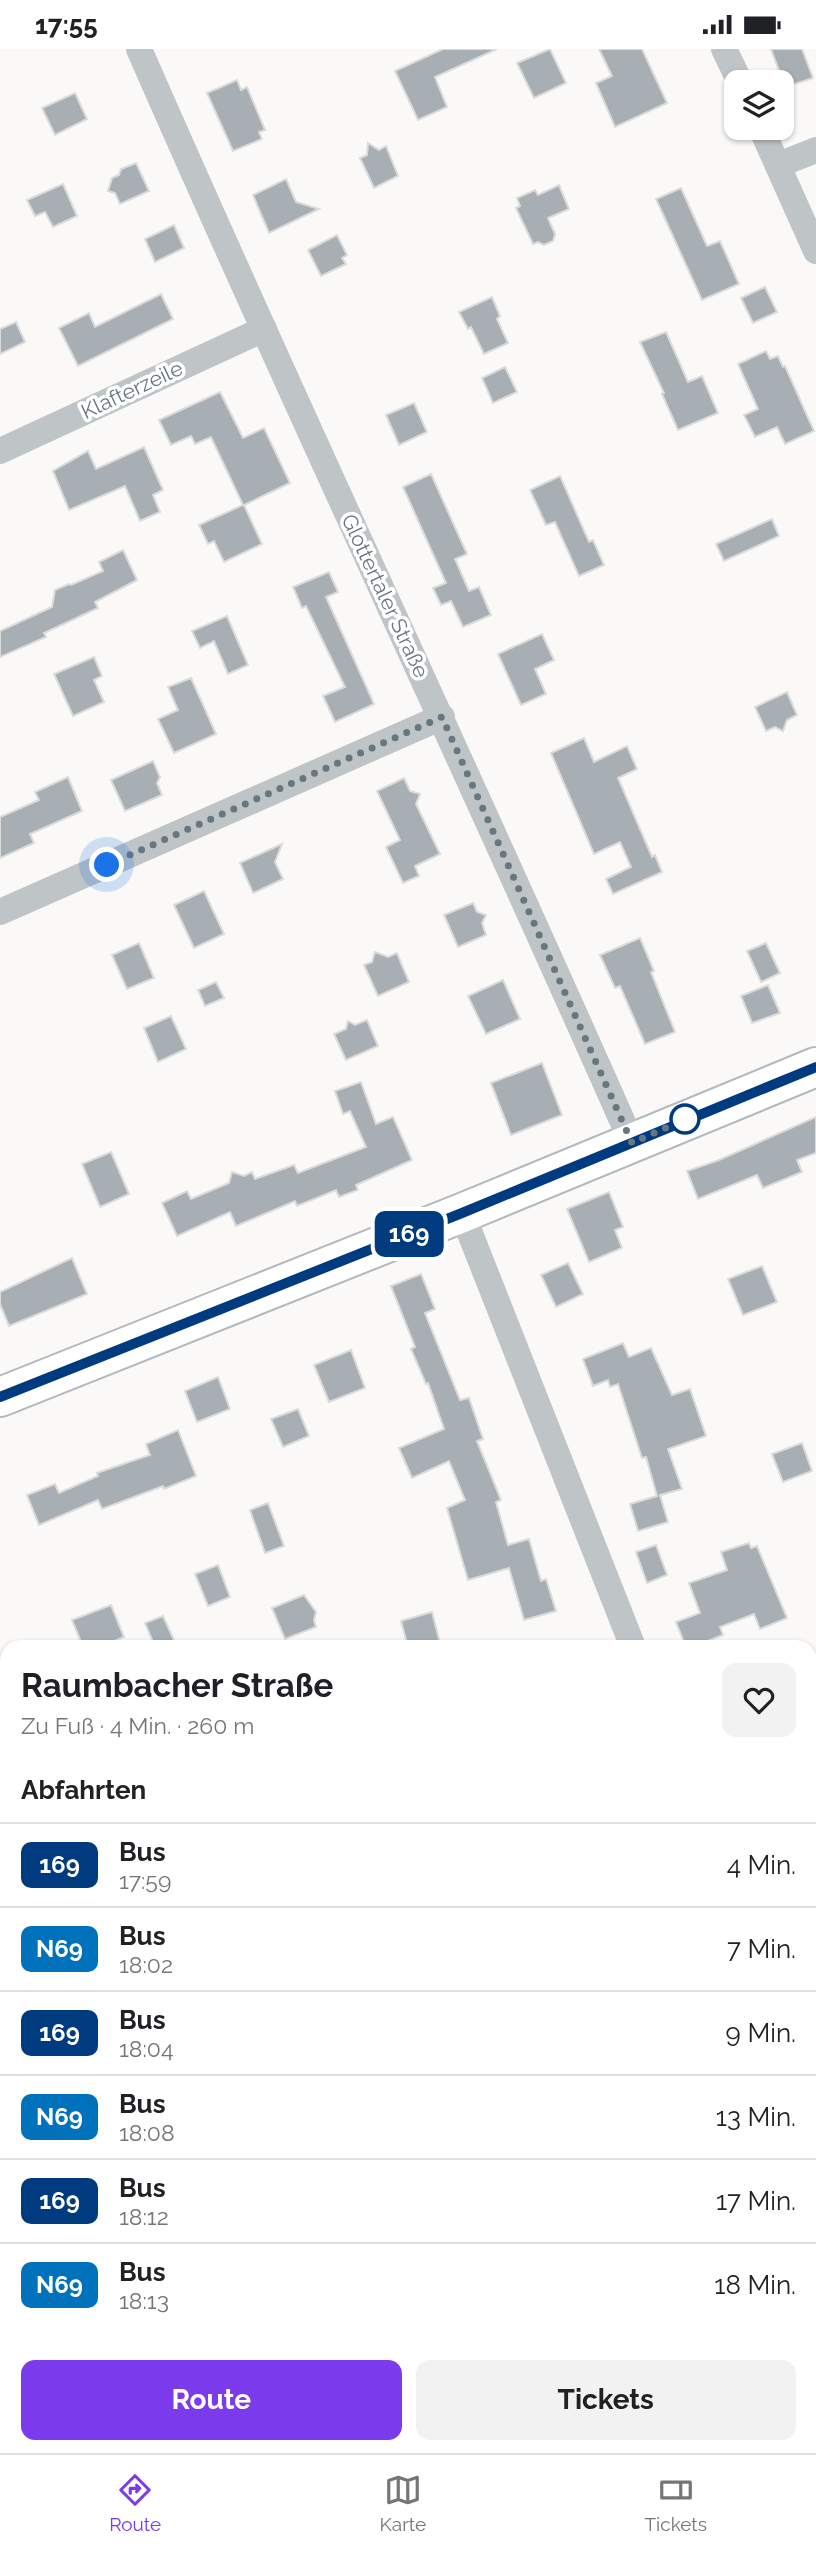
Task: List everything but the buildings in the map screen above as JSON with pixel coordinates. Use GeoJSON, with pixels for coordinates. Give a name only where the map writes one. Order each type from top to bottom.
{"type":"FeatureCollection","features":[{"type":"Feature","properties":{"kind":"street","name":"Glottertaler Straße"},"geometry":{"type":"LineString","coordinates":[[139,49],[632,1143]]}},
{"type":"Feature","properties":{"kind":"street"},"geometry":{"type":"LineString","coordinates":[[724,49],[734,70]]}},
{"type":"Feature","properties":{"kind":"street"},"geometry":{"type":"LineString","coordinates":[[767,140],[816,251]]}},
{"type":"Feature","properties":{"kind":"street"},"geometry":{"type":"LineString","coordinates":[[778,165],[816,150]]}},
{"type":"Feature","properties":{"kind":"street","name":"Klafterzeile"},"geometry":{"type":"LineString","coordinates":[[0,451],[264,329]]}},
{"type":"Feature","properties":{"kind":"street"},"geometry":{"type":"LineString","coordinates":[[0,912],[442,717]]}},
{"type":"Feature","properties":{"kind":"street"},"geometry":{"type":"LineString","coordinates":[[0,1397],[462,1213],[816,1067]]}},
{"type":"Feature","properties":{"kind":"street"},"geometry":{"type":"LineString","coordinates":[[462,1213],[630,1640]]}},
{"type":"Feature","properties":{"kind":"bus line","name":"169"},"geometry":{"type":"LineString","coordinates":[[0,1397],[462,1213],[816,1067]]}},
{"type":"Feature","properties":{"kind":"route"},"geometry":{"type":"LineString","coordinates":[[107,865],[442,717],[632,1143],[692,1116],[685,1119]]}}]}
